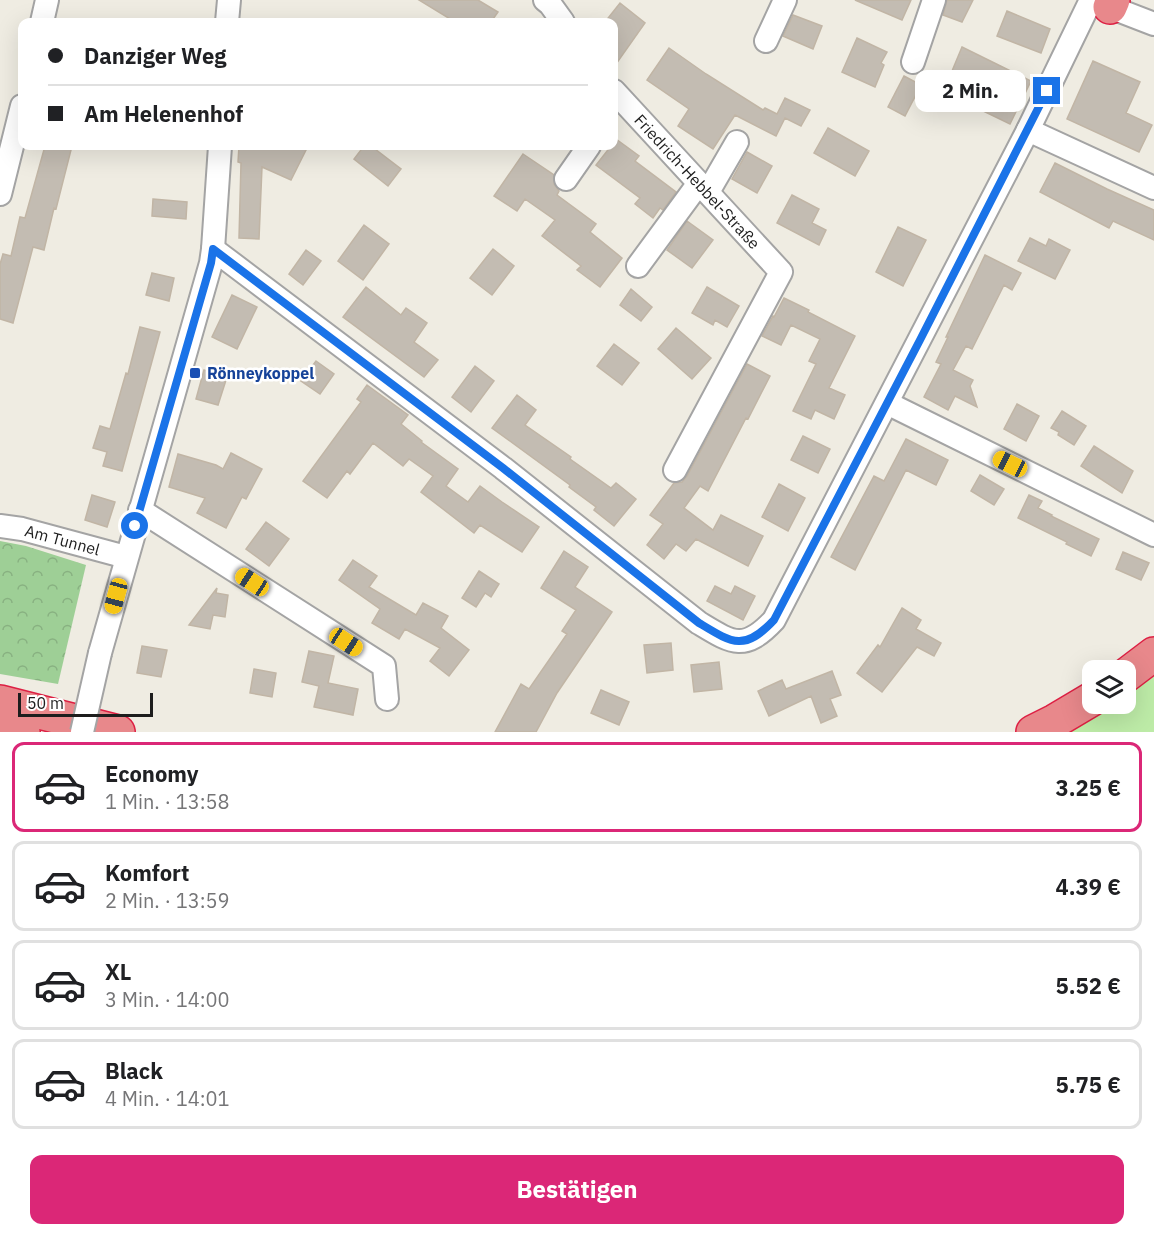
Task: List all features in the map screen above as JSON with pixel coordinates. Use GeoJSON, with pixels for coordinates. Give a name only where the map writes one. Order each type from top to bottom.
{"type":"FeatureCollection","features":[{"type":"Feature","properties":{"kind":"highway"},"geometry":{"type":"LineString","coordinates":[[1136,668],[1154,654]]}},
{"type":"Feature","properties":{"kind":"highway"},"geometry":{"type":"LineString","coordinates":[[0,702],[118,732]]}},
{"type":"Feature","properties":{"kind":"highway"},"geometry":{"type":"LineString","coordinates":[[1033,732],[1082,705]]}},
{"type":"Feature","properties":{"kind":"highway"},"geometry":{"type":"LineString","coordinates":[[0,726],[24,732]]}},
{"type":"Feature","properties":{"kind":"street"},"geometry":{"type":"LineString","coordinates":[[43,18],[47,0]]}},
{"type":"Feature","properties":{"kind":"street"},"geometry":{"type":"LineString","coordinates":[[227,18],[229,0]]}},
{"type":"Feature","properties":{"kind":"street"},"geometry":{"type":"LineString","coordinates":[[544,0],[550,4],[560,18]]}},
{"type":"Feature","properties":{"kind":"street"},"geometry":{"type":"LineString","coordinates":[[766,41],[785,0]]}},
{"type":"Feature","properties":{"kind":"street"},"geometry":{"type":"LineString","coordinates":[[913,62],[934,0]]}},
{"type":"Feature","properties":{"kind":"street"},"geometry":{"type":"LineString","coordinates":[[213,249],[503,468],[699,623],[725,638],[738,641],[753,639],[774,620],[1028,130],[1102,2],[1154,24]]}},
{"type":"Feature","properties":{"kind":"street","name":"Friedrich-Hebbel-Straße"},"geometry":{"type":"LineString","coordinates":[[618,102],[703,188],[781,272],[675,471]]}},
{"type":"Feature","properties":{"kind":"street"},"geometry":{"type":"LineString","coordinates":[[0,194],[18,122]]}},
{"type":"Feature","properties":{"kind":"street"},"geometry":{"type":"LineString","coordinates":[[1028,130],[1154,188]]}},
{"type":"Feature","properties":{"kind":"street"},"geometry":{"type":"LineString","coordinates":[[638,266],[703,188],[737,142]]}},
{"type":"Feature","properties":{"kind":"street"},"geometry":{"type":"LineString","coordinates":[[82,732],[100,653],[126,557],[211,263],[220,150]]}},
{"type":"Feature","properties":{"kind":"street"},"geometry":{"type":"LineString","coordinates":[[566,179],[586,150]]}},
{"type":"Feature","properties":{"kind":"street"},"geometry":{"type":"LineString","coordinates":[[887,403],[1154,535]]}},
{"type":"Feature","properties":{"kind":"street"},"geometry":{"type":"LineString","coordinates":[[140,510],[384,666],[387,699]]}},
{"type":"Feature","properties":{"kind":"street","name":"Am Tunnel"},"geometry":{"type":"LineString","coordinates":[[0,526],[22,529],[126,557]]}},
{"type":"Feature","properties":{"kind":"green space"},"geometry":{"type":"Polygon","coordinates":[[[0,541],[26,546],[86,565],[58,684],[0,674],[0,541]]]}},
{"type":"Feature","properties":{"kind":"green space"},"geometry":{"type":"Polygon","coordinates":[[[1154,668],[1154,732],[1050,732],[1084,714],[1136,714],[1136,680],[1154,668]]]}},
{"type":"Feature","properties":{"kind":"building"},"geometry":{"type":"Polygon","coordinates":[[[419,0],[478,0],[498,12],[494,18],[448,18],[419,0]]]}},
{"type":"Feature","properties":{"kind":"building"},"geometry":{"type":"Polygon","coordinates":[[[855,0],[911,0],[902,20],[855,0]]]}},
{"type":"Feature","properties":{"kind":"building"},"geometry":{"type":"Polygon","coordinates":[[[947,0],[973,0],[962,22],[943,15],[947,0]]]}},
{"type":"Feature","properties":{"kind":"building"},"geometry":{"type":"Polygon","coordinates":[[[620,3],[645,23],[618,61],[618,18],[608,18],[620,3]]]}},
{"type":"Feature","properties":{"kind":"building"},"geometry":{"type":"Polygon","coordinates":[[[1007,11],[1050,29],[1041,53],[997,36],[1007,11]]]}},
{"type":"Feature","properties":{"kind":"building"},"geometry":{"type":"Polygon","coordinates":[[[793,15],[822,26],[813,49],[783,36],[793,15]]]}},
{"type":"Feature","properties":{"kind":"building"},"geometry":{"type":"Polygon","coordinates":[[[857,38],[887,52],[881,63],[884,65],[875,87],[842,72],[857,38]]]}},
{"type":"Feature","properties":{"kind":"building"},"geometry":{"type":"Polygon","coordinates":[[[962,47],[1031,81],[1010,124],[973,106],[972,108],[942,95],[962,47]]]}},
{"type":"Feature","properties":{"kind":"building"},"geometry":{"type":"Polygon","coordinates":[[[669,48],[763,110],[765,108],[777,114],[785,98],[810,110],[801,126],[785,118],[776,136],[735,115],[713,149],[678,126],[689,109],[647,80],[669,48]]]}},
{"type":"Feature","properties":{"kind":"building"},"geometry":{"type":"Polygon","coordinates":[[[1093,61],[1140,82],[1126,113],[1152,125],[1139,152],[1067,119],[1093,61]]]}},
{"type":"Feature","properties":{"kind":"building"},"geometry":{"type":"Polygon","coordinates":[[[904,76],[921,85],[905,116],[888,107],[904,76]]]}},
{"type":"Feature","properties":{"kind":"building"},"geometry":{"type":"Polygon","coordinates":[[[828,128],[869,151],[855,176],[814,153],[828,128]]]}},
{"type":"Feature","properties":{"kind":"building"},"geometry":{"type":"Polygon","coordinates":[[[618,140],[639,156],[635,161],[676,192],[663,210],[660,208],[653,218],[635,204],[640,198],[596,165],[608,150],[618,150],[618,140]]]}},
{"type":"Feature","properties":{"kind":"building"},"geometry":{"type":"Polygon","coordinates":[[[44,150],[71,150],[44,250],[33,247],[13,323],[0,319],[0,264],[3,254],[11,256],[20,217],[25,218],[44,150]]]}},
{"type":"Feature","properties":{"kind":"building"},"geometry":{"type":"Polygon","coordinates":[[[239,150],[306,150],[291,180],[262,167],[259,239],[239,238],[241,163],[238,162],[239,150]]]}},
{"type":"Feature","properties":{"kind":"building"},"geometry":{"type":"Polygon","coordinates":[[[361,150],[376,150],[401,169],[388,186],[354,159],[361,150]]]}},
{"type":"Feature","properties":{"kind":"building"},"geometry":{"type":"Polygon","coordinates":[[[747,152],[772,166],[757,193],[732,179],[747,152]]]}},
{"type":"Feature","properties":{"kind":"building"},"geometry":{"type":"Polygon","coordinates":[[[523,154],[554,175],[554,184],[559,191],[557,195],[596,224],[590,232],[622,258],[600,287],[577,270],[581,266],[542,236],[555,220],[525,199],[517,211],[494,196],[523,154]]]}},
{"type":"Feature","properties":{"kind":"building"},"geometry":{"type":"Polygon","coordinates":[[[1055,163],[1154,210],[1154,240],[1113,221],[1109,228],[1040,192],[1055,163]]]}},
{"type":"Feature","properties":{"kind":"building"},"geometry":{"type":"Polygon","coordinates":[[[792,195],[819,209],[812,223],[826,230],[819,245],[777,223],[792,195]]]}},
{"type":"Feature","properties":{"kind":"building"},"geometry":{"type":"Polygon","coordinates":[[[153,199],[187,202],[186,219],[152,216],[153,199]]]}},
{"type":"Feature","properties":{"kind":"building"},"geometry":{"type":"Polygon","coordinates":[[[687,221],[713,240],[692,268],[667,250],[687,221]]]}},
{"type":"Feature","properties":{"kind":"building"},"geometry":{"type":"Polygon","coordinates":[[[364,225],[389,244],[363,280],[338,261],[364,225]]]}},
{"type":"Feature","properties":{"kind":"building"},"geometry":{"type":"Polygon","coordinates":[[[898,227],[926,240],[903,286],[876,272],[898,227]]]}},
{"type":"Feature","properties":{"kind":"building"},"geometry":{"type":"Polygon","coordinates":[[[1030,238],[1046,246],[1049,239],[1070,250],[1055,279],[1018,261],[1030,238]]]}},
{"type":"Feature","properties":{"kind":"building"},"geometry":{"type":"Polygon","coordinates":[[[493,249],[514,266],[492,295],[470,278],[493,249]]]}},
{"type":"Feature","properties":{"kind":"building"},"geometry":{"type":"Polygon","coordinates":[[[306,250],[321,261],[303,285],[289,274],[306,250]]]}},
{"type":"Feature","properties":{"kind":"building"},"geometry":{"type":"Polygon","coordinates":[[[985,255],[1021,273],[1012,290],[1004,285],[972,349],[966,346],[953,370],[973,380],[970,386],[977,407],[955,396],[948,410],[924,397],[941,364],[936,362],[948,337],[946,337],[985,255]]]}},
{"type":"Feature","properties":{"kind":"building"},"geometry":{"type":"Polygon","coordinates":[[[152,273],[174,278],[169,301],[146,295],[152,273]]]}},
{"type":"Feature","properties":{"kind":"building"},"geometry":{"type":"Polygon","coordinates":[[[366,287],[401,315],[406,308],[427,323],[414,342],[438,360],[424,377],[343,317],[366,287]]]}},
{"type":"Feature","properties":{"kind":"building"},"geometry":{"type":"Polygon","coordinates":[[[707,287],[739,306],[727,327],[715,320],[713,325],[692,313],[707,287]]]}},
{"type":"Feature","properties":{"kind":"building"},"geometry":{"type":"Polygon","coordinates":[[[631,289],[652,307],[641,321],[620,305],[631,289]]]}},
{"type":"Feature","properties":{"kind":"building"},"geometry":{"type":"Polygon","coordinates":[[[232,295],[257,307],[237,349],[212,337],[232,295]]]}},
{"type":"Feature","properties":{"kind":"building"},"geometry":{"type":"Polygon","coordinates":[[[784,298],[855,336],[829,388],[845,395],[834,419],[815,410],[811,419],[793,411],[816,364],[809,361],[820,339],[791,325],[781,345],[762,336],[784,298]]]}},
{"type":"Feature","properties":{"kind":"building"},"geometry":{"type":"Polygon","coordinates":[[[140,327],[160,332],[122,471],[103,466],[107,452],[93,448],[100,426],[110,429],[140,327]]]}},
{"type":"Feature","properties":{"kind":"building"},"geometry":{"type":"Polygon","coordinates":[[[676,328],[711,358],[692,379],[658,349],[676,328]]]}},
{"type":"Feature","properties":{"kind":"building"},"geometry":{"type":"Polygon","coordinates":[[[614,344],[639,363],[622,385],[597,366],[614,344]]]}},
{"type":"Feature","properties":{"kind":"building"},"geometry":{"type":"Polygon","coordinates":[[[316,361],[334,374],[320,394],[301,381],[316,361]]]}},
{"type":"Feature","properties":{"kind":"building"},"geometry":{"type":"Polygon","coordinates":[[[747,364],[770,376],[708,491],[700,486],[684,508],[713,530],[721,515],[763,536],[748,566],[696,539],[686,551],[676,544],[664,559],[647,545],[663,524],[650,515],[674,483],[682,482],[687,476],[747,364]]]}},
{"type":"Feature","properties":{"kind":"building"},"geometry":{"type":"Polygon","coordinates":[[[475,366],[494,381],[471,412],[452,397],[475,366]]]}},
{"type":"Feature","properties":{"kind":"building"},"geometry":{"type":"Polygon","coordinates":[[[204,370],[227,377],[218,405],[196,399],[204,370]]]}},
{"type":"Feature","properties":{"kind":"building"},"geometry":{"type":"Polygon","coordinates":[[[367,385],[408,415],[401,424],[458,469],[446,486],[468,502],[480,486],[539,527],[522,552],[480,525],[474,533],[421,492],[433,476],[409,459],[403,466],[373,443],[350,474],[347,471],[327,498],[303,481],[361,402],[357,399],[367,385]]]}},
{"type":"Feature","properties":{"kind":"building"},"geometry":{"type":"Polygon","coordinates":[[[517,395],[536,410],[525,425],[611,488],[616,483],[636,499],[614,526],[594,510],[596,507],[569,487],[570,485],[492,428],[517,395]]]}},
{"type":"Feature","properties":{"kind":"building"},"geometry":{"type":"Polygon","coordinates":[[[1017,404],[1039,416],[1026,441],[1004,429],[1017,404]]]}},
{"type":"Feature","properties":{"kind":"building"},"geometry":{"type":"Polygon","coordinates":[[[1062,411],[1086,426],[1074,445],[1051,428],[1062,411]]]}},
{"type":"Feature","properties":{"kind":"building"},"geometry":{"type":"Polygon","coordinates":[[[803,436],[830,449],[818,473],[791,460],[803,436]]]}},
{"type":"Feature","properties":{"kind":"building"},"geometry":{"type":"Polygon","coordinates":[[[906,439],[948,460],[936,485],[906,470],[855,570],[831,557],[874,476],[884,481],[906,439]]]}},
{"type":"Feature","properties":{"kind":"building"},"geometry":{"type":"Polygon","coordinates":[[[1094,446],[1133,471],[1122,493],[1081,466],[1094,446]]]}},
{"type":"Feature","properties":{"kind":"building"},"geometry":{"type":"Polygon","coordinates":[[[231,453],[262,469],[246,499],[242,497],[226,528],[197,513],[205,498],[169,487],[178,454],[223,469],[231,453]]]}},
{"type":"Feature","properties":{"kind":"building"},"geometry":{"type":"Polygon","coordinates":[[[980,475],[1004,489],[994,505],[971,491],[980,475]]]}},
{"type":"Feature","properties":{"kind":"building"},"geometry":{"type":"Polygon","coordinates":[[[779,484],[805,498],[788,531],[762,517],[779,484]]]}},
{"type":"Feature","properties":{"kind":"building"},"geometry":{"type":"Polygon","coordinates":[[[92,495],[115,502],[107,527],[85,520],[92,495]]]}},
{"type":"Feature","properties":{"kind":"building"},"geometry":{"type":"Polygon","coordinates":[[[1029,495],[1042,501],[1038,508],[1099,539],[1091,556],[1018,518],[1029,495]]]}},
{"type":"Feature","properties":{"kind":"building"},"geometry":{"type":"Polygon","coordinates":[[[266,522],[289,539],[269,566],[246,549],[266,522]]]}},
{"type":"Feature","properties":{"kind":"building"},"geometry":{"type":"Polygon","coordinates":[[[564,551],[588,567],[575,587],[612,612],[557,693],[536,732],[495,732],[521,684],[529,689],[567,634],[562,631],[576,610],[541,588],[564,551]]]}},
{"type":"Feature","properties":{"kind":"building"},"geometry":{"type":"Polygon","coordinates":[[[1123,552],[1149,563],[1141,580],[1116,569],[1123,552]]]}},
{"type":"Feature","properties":{"kind":"building"},"geometry":{"type":"Polygon","coordinates":[[[353,560],[377,576],[369,587],[416,615],[423,603],[448,616],[441,628],[469,650],[449,676],[430,661],[440,648],[405,629],[399,639],[372,623],[380,609],[339,580],[353,560]]]}},
{"type":"Feature","properties":{"kind":"building"},"geometry":{"type":"Polygon","coordinates":[[[479,571],[499,584],[491,597],[485,593],[476,607],[462,598],[479,571]]]}},
{"type":"Feature","properties":{"kind":"building"},"geometry":{"type":"Polygon","coordinates":[[[715,586],[731,594],[735,586],[755,596],[743,620],[707,601],[715,586]]]}},
{"type":"Feature","properties":{"kind":"building"},"geometry":{"type":"Polygon","coordinates":[[[217,588],[216,593],[228,595],[225,617],[213,615],[210,629],[189,625],[217,588]]]}},
{"type":"Feature","properties":{"kind":"building"},"geometry":{"type":"Polygon","coordinates":[[[902,608],[921,620],[916,629],[941,643],[934,656],[917,647],[882,692],[857,673],[878,645],[880,647],[902,608]]]}},
{"type":"Feature","properties":{"kind":"building"},"geometry":{"type":"Polygon","coordinates":[[[671,643],[673,670],[647,673],[644,645],[671,643]]]}},
{"type":"Feature","properties":{"kind":"building"},"geometry":{"type":"Polygon","coordinates":[[[142,646],[167,650],[161,677],[137,673],[142,646]]]}},
{"type":"Feature","properties":{"kind":"building"},"geometry":{"type":"Polygon","coordinates":[[[309,651],[334,656],[328,683],[358,689],[353,715],[314,707],[319,686],[302,682],[309,651]]]}},
{"type":"Feature","properties":{"kind":"building"},"geometry":{"type":"Polygon","coordinates":[[[719,662],[722,689],[694,692],[691,665],[719,662]]]}},
{"type":"Feature","properties":{"kind":"building"},"geometry":{"type":"Polygon","coordinates":[[[254,669],[276,673],[272,697],[250,693],[254,669]]]}},
{"type":"Feature","properties":{"kind":"building"},"geometry":{"type":"Polygon","coordinates":[[[832,671],[841,695],[830,699],[837,716],[821,723],[811,696],[769,716],[758,691],[782,680],[786,689],[832,671]]]}},
{"type":"Feature","properties":{"kind":"building"},"geometry":{"type":"Polygon","coordinates":[[[601,690],[629,702],[619,725],[591,713],[601,690]]]}},
{"type":"Feature","properties":{"kind":"place","name":"Rönneykoppel"},"geometry":{"type":"Point","coordinates":[195,373]}},
{"type":"Feature","properties":{"kind":"route"},"geometry":{"type":"LineString","coordinates":[[135,526],[211,263],[213,249],[503,468],[699,623],[725,638],[738,641],[753,639],[774,620],[1047,91]]}}]}
